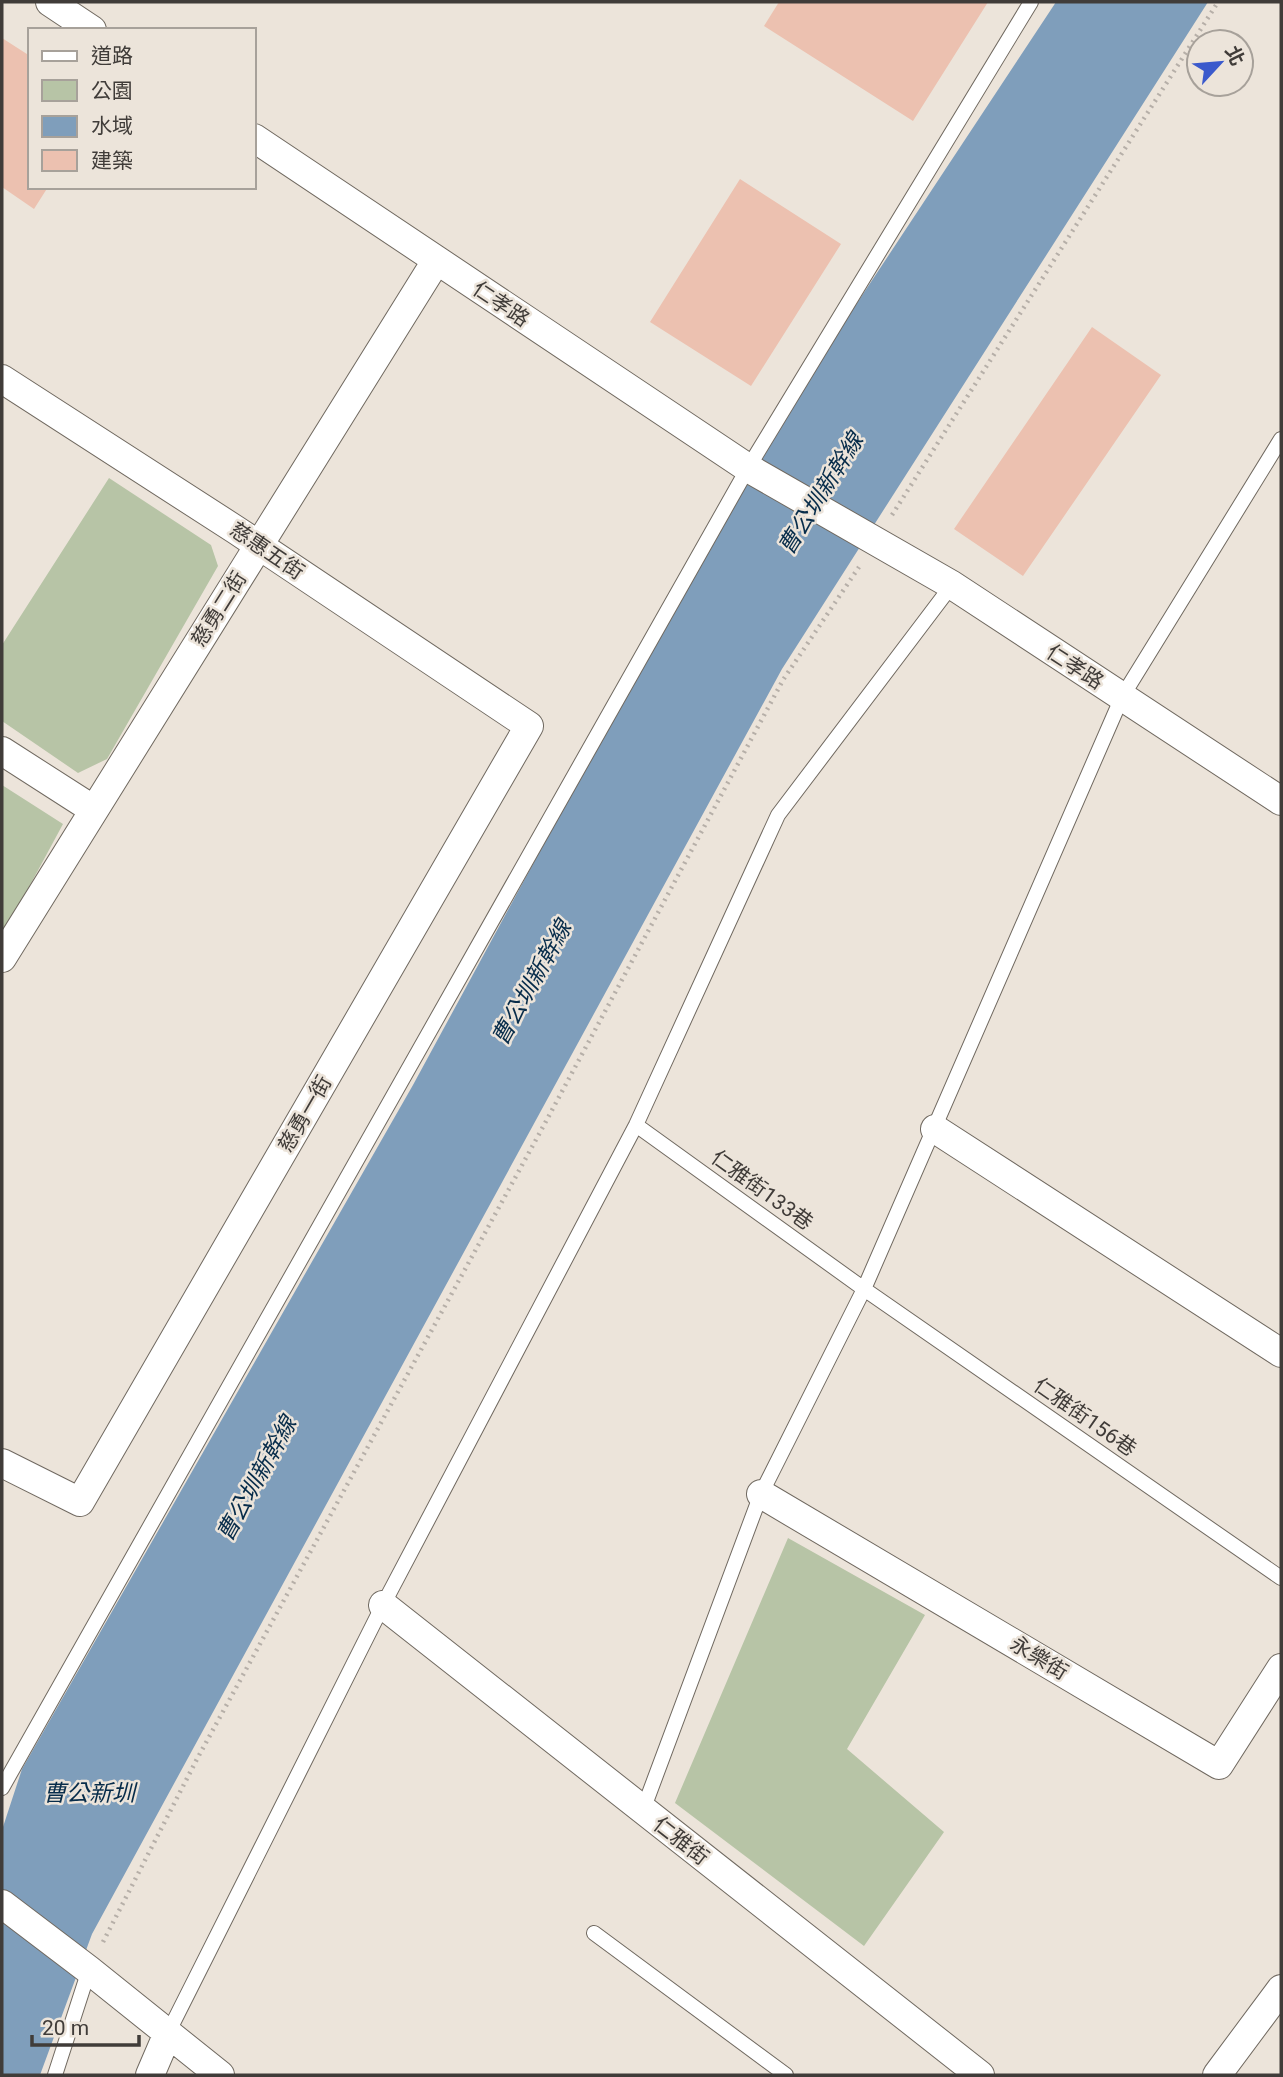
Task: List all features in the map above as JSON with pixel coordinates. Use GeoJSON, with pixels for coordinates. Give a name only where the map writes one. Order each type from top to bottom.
{"type":"FeatureCollection","features":[{"type":"Feature","properties":{"kind":"street"},"geometry":{"type":"LineString","coordinates":[[50,2],[89,28]]}},
{"type":"Feature","properties":{"kind":"street","name":"仁孝路"},"geometry":{"type":"LineString","coordinates":[[256,139],[748,468],[951,585],[1281,801]]}},
{"type":"Feature","properties":{"kind":"street","name":"慈勇二街"},"geometry":{"type":"LineString","coordinates":[[2,958],[436,261]]}},
{"type":"Feature","properties":{"kind":"street","name":"慈惠五街"},"geometry":{"type":"LineString","coordinates":[[2,379],[258,545],[529,726]]}},
{"type":"Feature","properties":{"kind":"street","name":"慈勇一街"},"geometry":{"type":"LineString","coordinates":[[2,1463],[80,1502],[529,726]]}},
{"type":"Feature","properties":{"kind":"street"},"geometry":{"type":"LineString","coordinates":[[2,751],[94,810]]}},
{"type":"Feature","properties":{"kind":"street"},"geometry":{"type":"LineString","coordinates":[[934,1129],[1281,1353]]}},
{"type":"Feature","properties":{"kind":"street","name":"永樂街"},"geometry":{"type":"LineString","coordinates":[[761,1494],[1219,1765],[1281,1668]]}},
{"type":"Feature","properties":{"kind":"street","name":"仁雅街"},"geometry":{"type":"LineString","coordinates":[[383,1605],[980,2075]]}},
{"type":"Feature","properties":{"kind":"street"},"geometry":{"type":"LineString","coordinates":[[2,1904],[220,2075]]}},
{"type":"Feature","properties":{"kind":"street"},"geometry":{"type":"LineString","coordinates":[[1217,2075],[1281,1989]]}},
{"type":"Feature","properties":{"kind":"street"},"geometry":{"type":"LineString","coordinates":[[150,2075],[168,2033]]}},
{"type":"Feature","properties":{"kind":"lane"},"geometry":{"type":"LineString","coordinates":[[2,1788],[748,468],[1031,2]]}},
{"type":"Feature","properties":{"kind":"lane"},"geometry":{"type":"LineString","coordinates":[[643,1810],[761,1494],[864,1290],[1122,697],[1281,439]]}},
{"type":"Feature","properties":{"kind":"lane"},"geometry":{"type":"LineString","coordinates":[[168,2033],[383,1605],[636,1125],[778,815],[951,585]]}},
{"type":"Feature","properties":{"kind":"lane","name":"仁雅街133巷"},"geometry":{"type":"LineString","coordinates":[[636,1125],[864,1290]]}},
{"type":"Feature","properties":{"kind":"lane","name":"仁雅街156巷"},"geometry":{"type":"LineString","coordinates":[[864,1290],[1281,1578]]}},
{"type":"Feature","properties":{"kind":"lane"},"geometry":{"type":"LineString","coordinates":[[594,1933],[786,2075]]}},
{"type":"Feature","properties":{"kind":"lane"},"geometry":{"type":"LineString","coordinates":[[55,2075],[89,1970]]}},
{"type":"Feature","properties":{"kind":"path"},"geometry":{"type":"LineString","coordinates":[[89,1970],[197,1759],[544,1125],[782,680],[1218,2]]}},
{"type":"Feature","properties":{"kind":"green space"},"geometry":{"type":"Polygon","coordinates":[[[109,478],[211,545],[218,566],[107,759],[78,773],[2,721],[2,645],[109,478]]]}},
{"type":"Feature","properties":{"kind":"green space"},"geometry":{"type":"Polygon","coordinates":[[[2,785],[63,824],[2,937],[2,785]]]}},
{"type":"Feature","properties":{"kind":"green space"},"geometry":{"type":"Polygon","coordinates":[[[788,1538],[925,1615],[847,1749],[944,1832],[864,1946],[675,1803],[788,1538]]]}},
{"type":"Feature","properties":{"kind":"water","name":"曹公新圳"},"geometry":{"type":"Polygon","coordinates":[[[1056,2],[1208,2],[1191,28],[1185,28],[1185,38],[782,669],[92,1934],[40,2075],[2,2075],[2,1830],[22,1769],[413,1085],[748,468],[1056,2]]]}},
{"type":"Feature","properties":{"kind":"building"},"geometry":{"type":"Polygon","coordinates":[[[779,2],[988,2],[913,121],[764,26],[779,2]]]}},
{"type":"Feature","properties":{"kind":"building"},"geometry":{"type":"Polygon","coordinates":[[[2,38],[28,55],[28,189],[47,189],[34,209],[2,187],[2,38]]]}},
{"type":"Feature","properties":{"kind":"building"},"geometry":{"type":"Polygon","coordinates":[[[740,179],[841,244],[751,386],[650,322],[740,179]]]}},
{"type":"Feature","properties":{"kind":"building"},"geometry":{"type":"Polygon","coordinates":[[[1092,327],[1161,375],[1023,576],[954,529],[1092,327]]]}},
{"type":"Feature","properties":{"kind":"water label","name":"曹公圳新幹線"},"geometry":{"type":"Point","coordinates":[821,494]}},
{"type":"Feature","properties":{"kind":"water label","name":"曹公圳新幹線"},"geometry":{"type":"Point","coordinates":[532,983]}},
{"type":"Feature","properties":{"kind":"water label","name":"曹公圳新幹線"},"geometry":{"type":"Point","coordinates":[257,1479]}}]}
